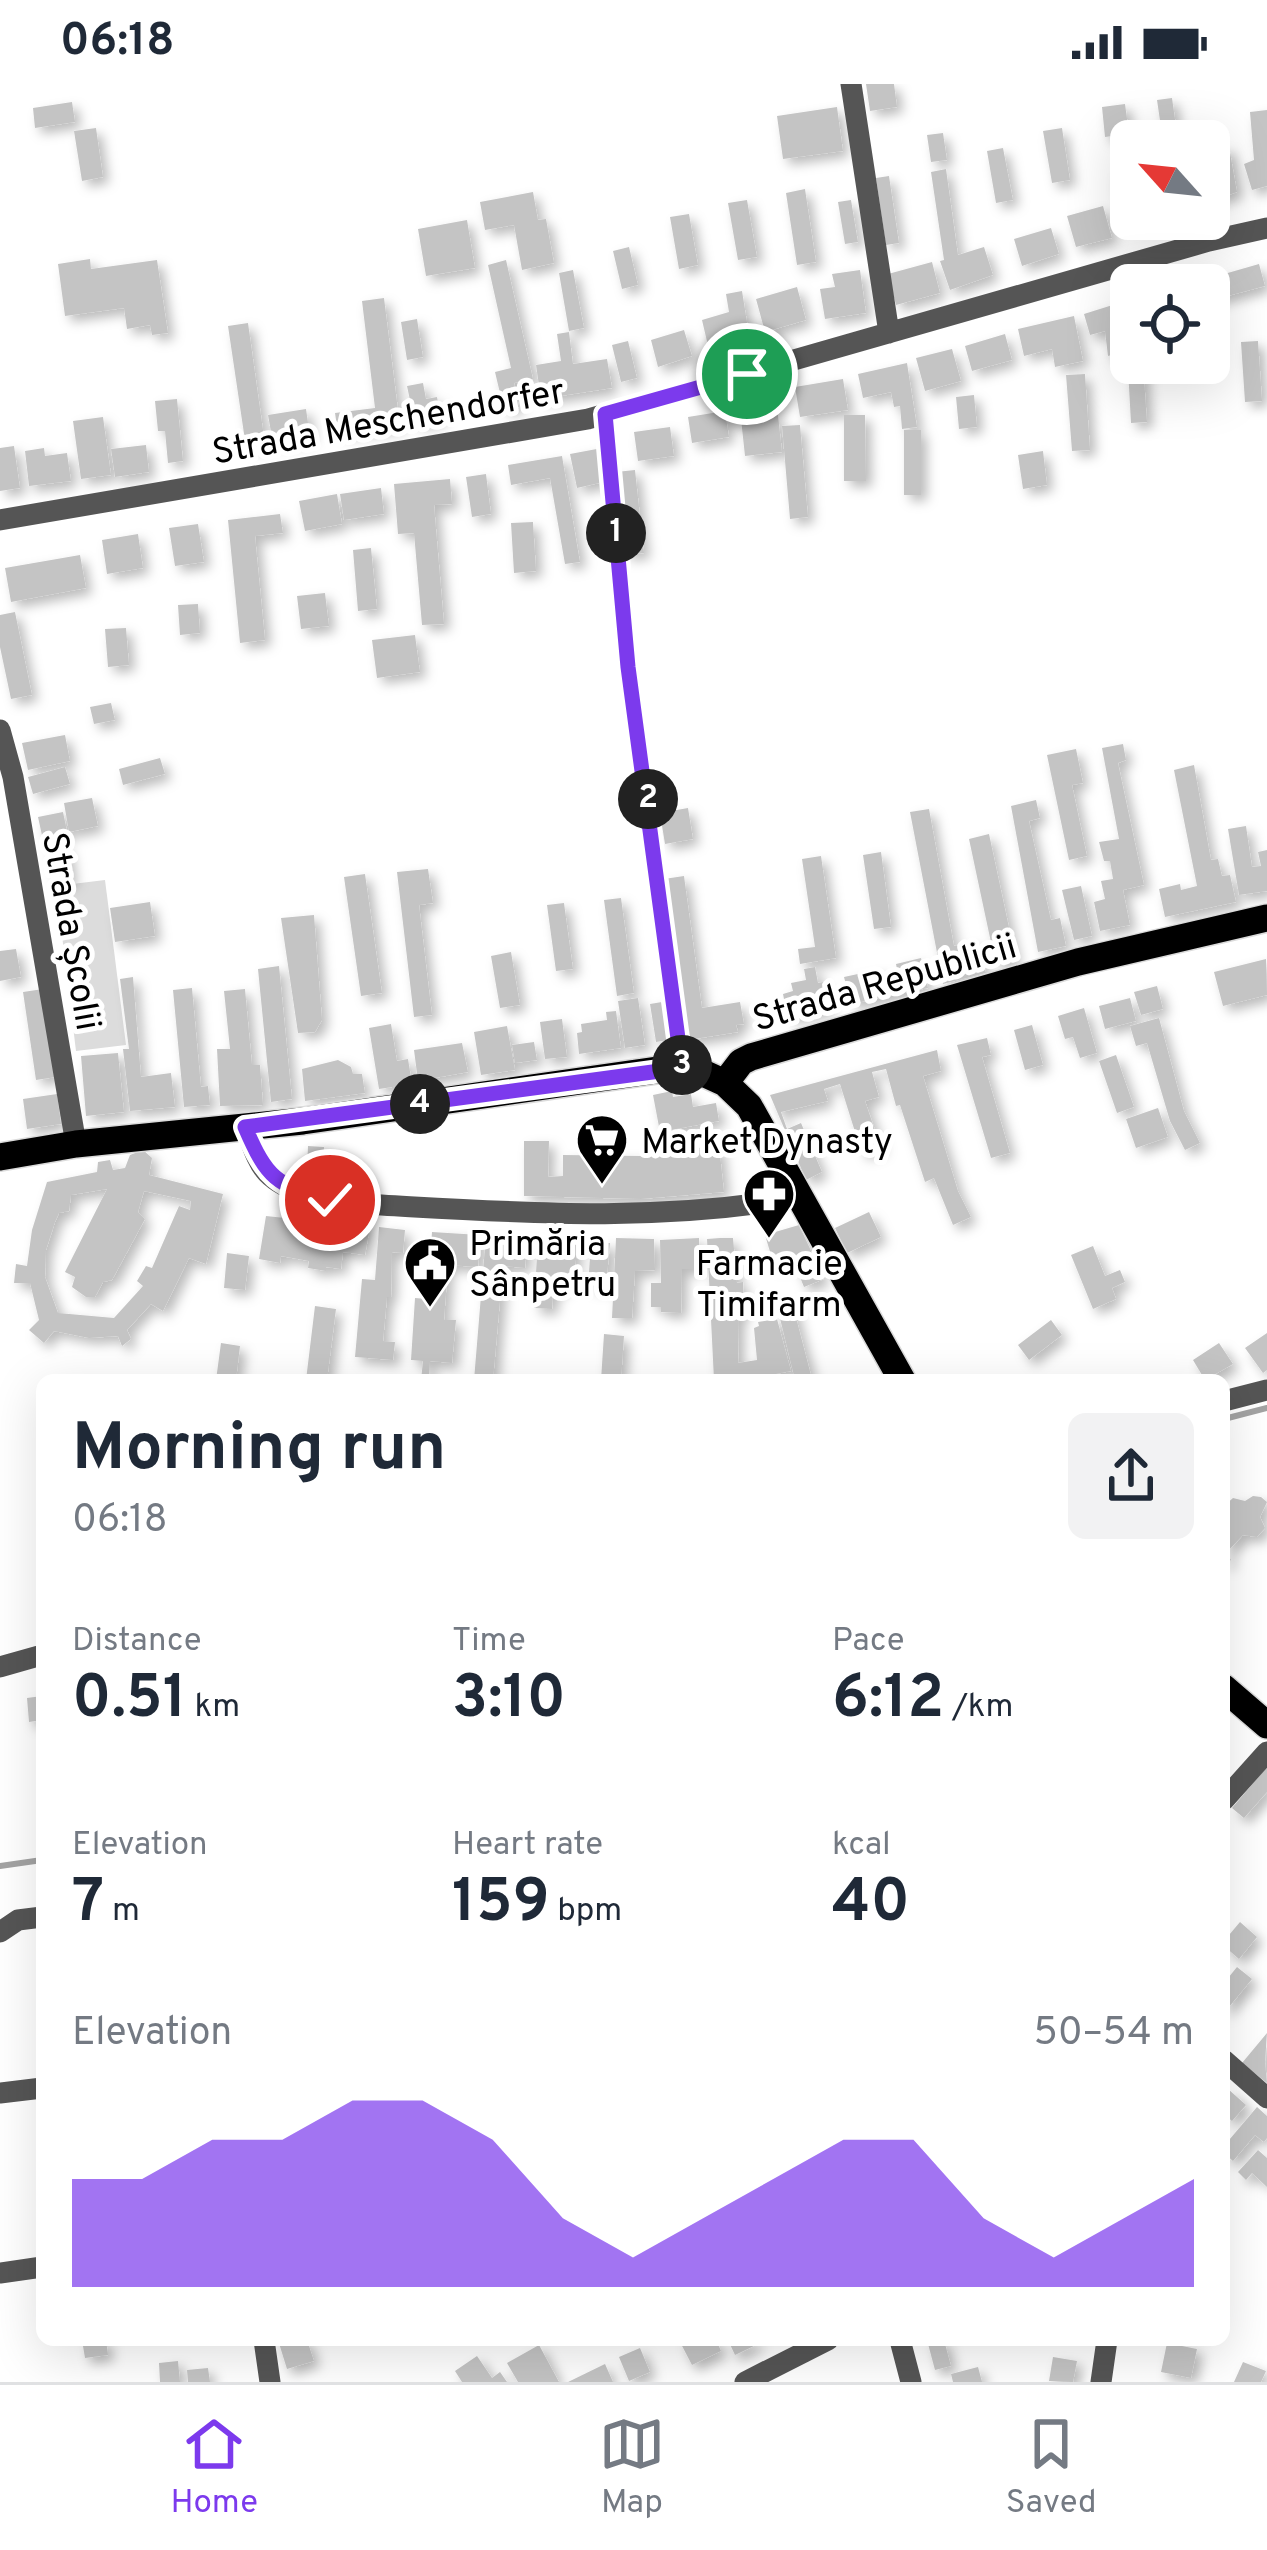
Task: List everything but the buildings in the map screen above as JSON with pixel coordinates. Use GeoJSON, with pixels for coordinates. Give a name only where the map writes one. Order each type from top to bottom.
{"type":"FeatureCollection","features":[{"type":"Feature","properties":{"kind":"main road","name":"Strada Republicii"},"geometry":{"type":"LineString","coordinates":[[725,1083],[751,1057],[1078,962],[1267,918]]}},
{"type":"Feature","properties":{"kind":"main road"},"geometry":{"type":"LineString","coordinates":[[0,1156],[682,1068],[725,1083],[757,1118],[899,1374]]}},
{"type":"Feature","properties":{"kind":"main road"},"geometry":{"type":"LineString","coordinates":[[1230,1693],[1267,1725]]}},
{"type":"Feature","properties":{"kind":"street"},"geometry":{"type":"LineString","coordinates":[[851,84],[889,333]]}},
{"type":"Feature","properties":{"kind":"street","name":"Strada Meschendorfer"},"geometry":{"type":"LineString","coordinates":[[0,520],[605,414],[1267,228]]}},
{"type":"Feature","properties":{"kind":"street"},"geometry":{"type":"LineString","coordinates":[[605,414],[628,667],[682,1068]]}},
{"type":"Feature","properties":{"kind":"street","name":"Strada Școlii"},"geometry":{"type":"LineString","coordinates":[[0,730],[13,777],[76,1144]]}},
{"type":"Feature","properties":{"kind":"street"},"geometry":{"type":"LineString","coordinates":[[245,1127],[267,1173],[306,1193],[361,1204],[637,1216],[802,1197]]}},
{"type":"Feature","properties":{"kind":"street"},"geometry":{"type":"LineString","coordinates":[[1230,1400],[1267,1390]]}},
{"type":"Feature","properties":{"kind":"street"},"geometry":{"type":"LineString","coordinates":[[0,1667],[36,1657]]}},
{"type":"Feature","properties":{"kind":"street"},"geometry":{"type":"LineString","coordinates":[[1230,1793],[1267,1752]]}},
{"type":"Feature","properties":{"kind":"street"},"geometry":{"type":"LineString","coordinates":[[0,1932],[18,1920],[36,1918]]}},
{"type":"Feature","properties":{"kind":"street"},"geometry":{"type":"LineString","coordinates":[[1230,2065],[1267,2098]]}},
{"type":"Feature","properties":{"kind":"street"},"geometry":{"type":"LineString","coordinates":[[0,2093],[36,2089]]}},
{"type":"Feature","properties":{"kind":"street"},"geometry":{"type":"LineString","coordinates":[[0,2273],[36,2268]]}},
{"type":"Feature","properties":{"kind":"street"},"geometry":{"type":"LineString","coordinates":[[265,2346],[270,2382]]}},
{"type":"Feature","properties":{"kind":"street"},"geometry":{"type":"LineString","coordinates":[[745,2382],[816,2346]]}},
{"type":"Feature","properties":{"kind":"street"},"geometry":{"type":"LineString","coordinates":[[902,2346],[911,2382]]}},
{"type":"Feature","properties":{"kind":"street"},"geometry":{"type":"LineString","coordinates":[[1101,2382],[1106,2346]]}},
{"type":"Feature","properties":{"kind":"shaded area"},"geometry":{"type":"Polygon","coordinates":[[[105,880],[126,1045],[76,1051],[56,886],[105,880]]]}},
{"type":"Feature","properties":{"kind":"waterway"},"geometry":{"type":"LineString","coordinates":[[1230,1417],[1267,1408]]}},
{"type":"Feature","properties":{"kind":"waterway"},"geometry":{"type":"LineString","coordinates":[[0,1866],[36,1861]]}},
{"type":"Feature","properties":{"kind":"place","name":"Market Dynasty"},"geometry":{"type":"Point","coordinates":[602,1186]}},
{"type":"Feature","properties":{"kind":"place","name":"Farmacie Timifarm"},"geometry":{"type":"Point","coordinates":[769,1240]}},
{"type":"Feature","properties":{"kind":"place","name":"Primăria Sânpetru"},"geometry":{"type":"Point","coordinates":[430,1309]}},
{"type":"Feature","properties":{"kind":"route"},"geometry":{"type":"LineString","coordinates":[[330,1200],[267,1173],[245,1127],[682,1068],[628,667],[605,414],[747,374]]}}]}
